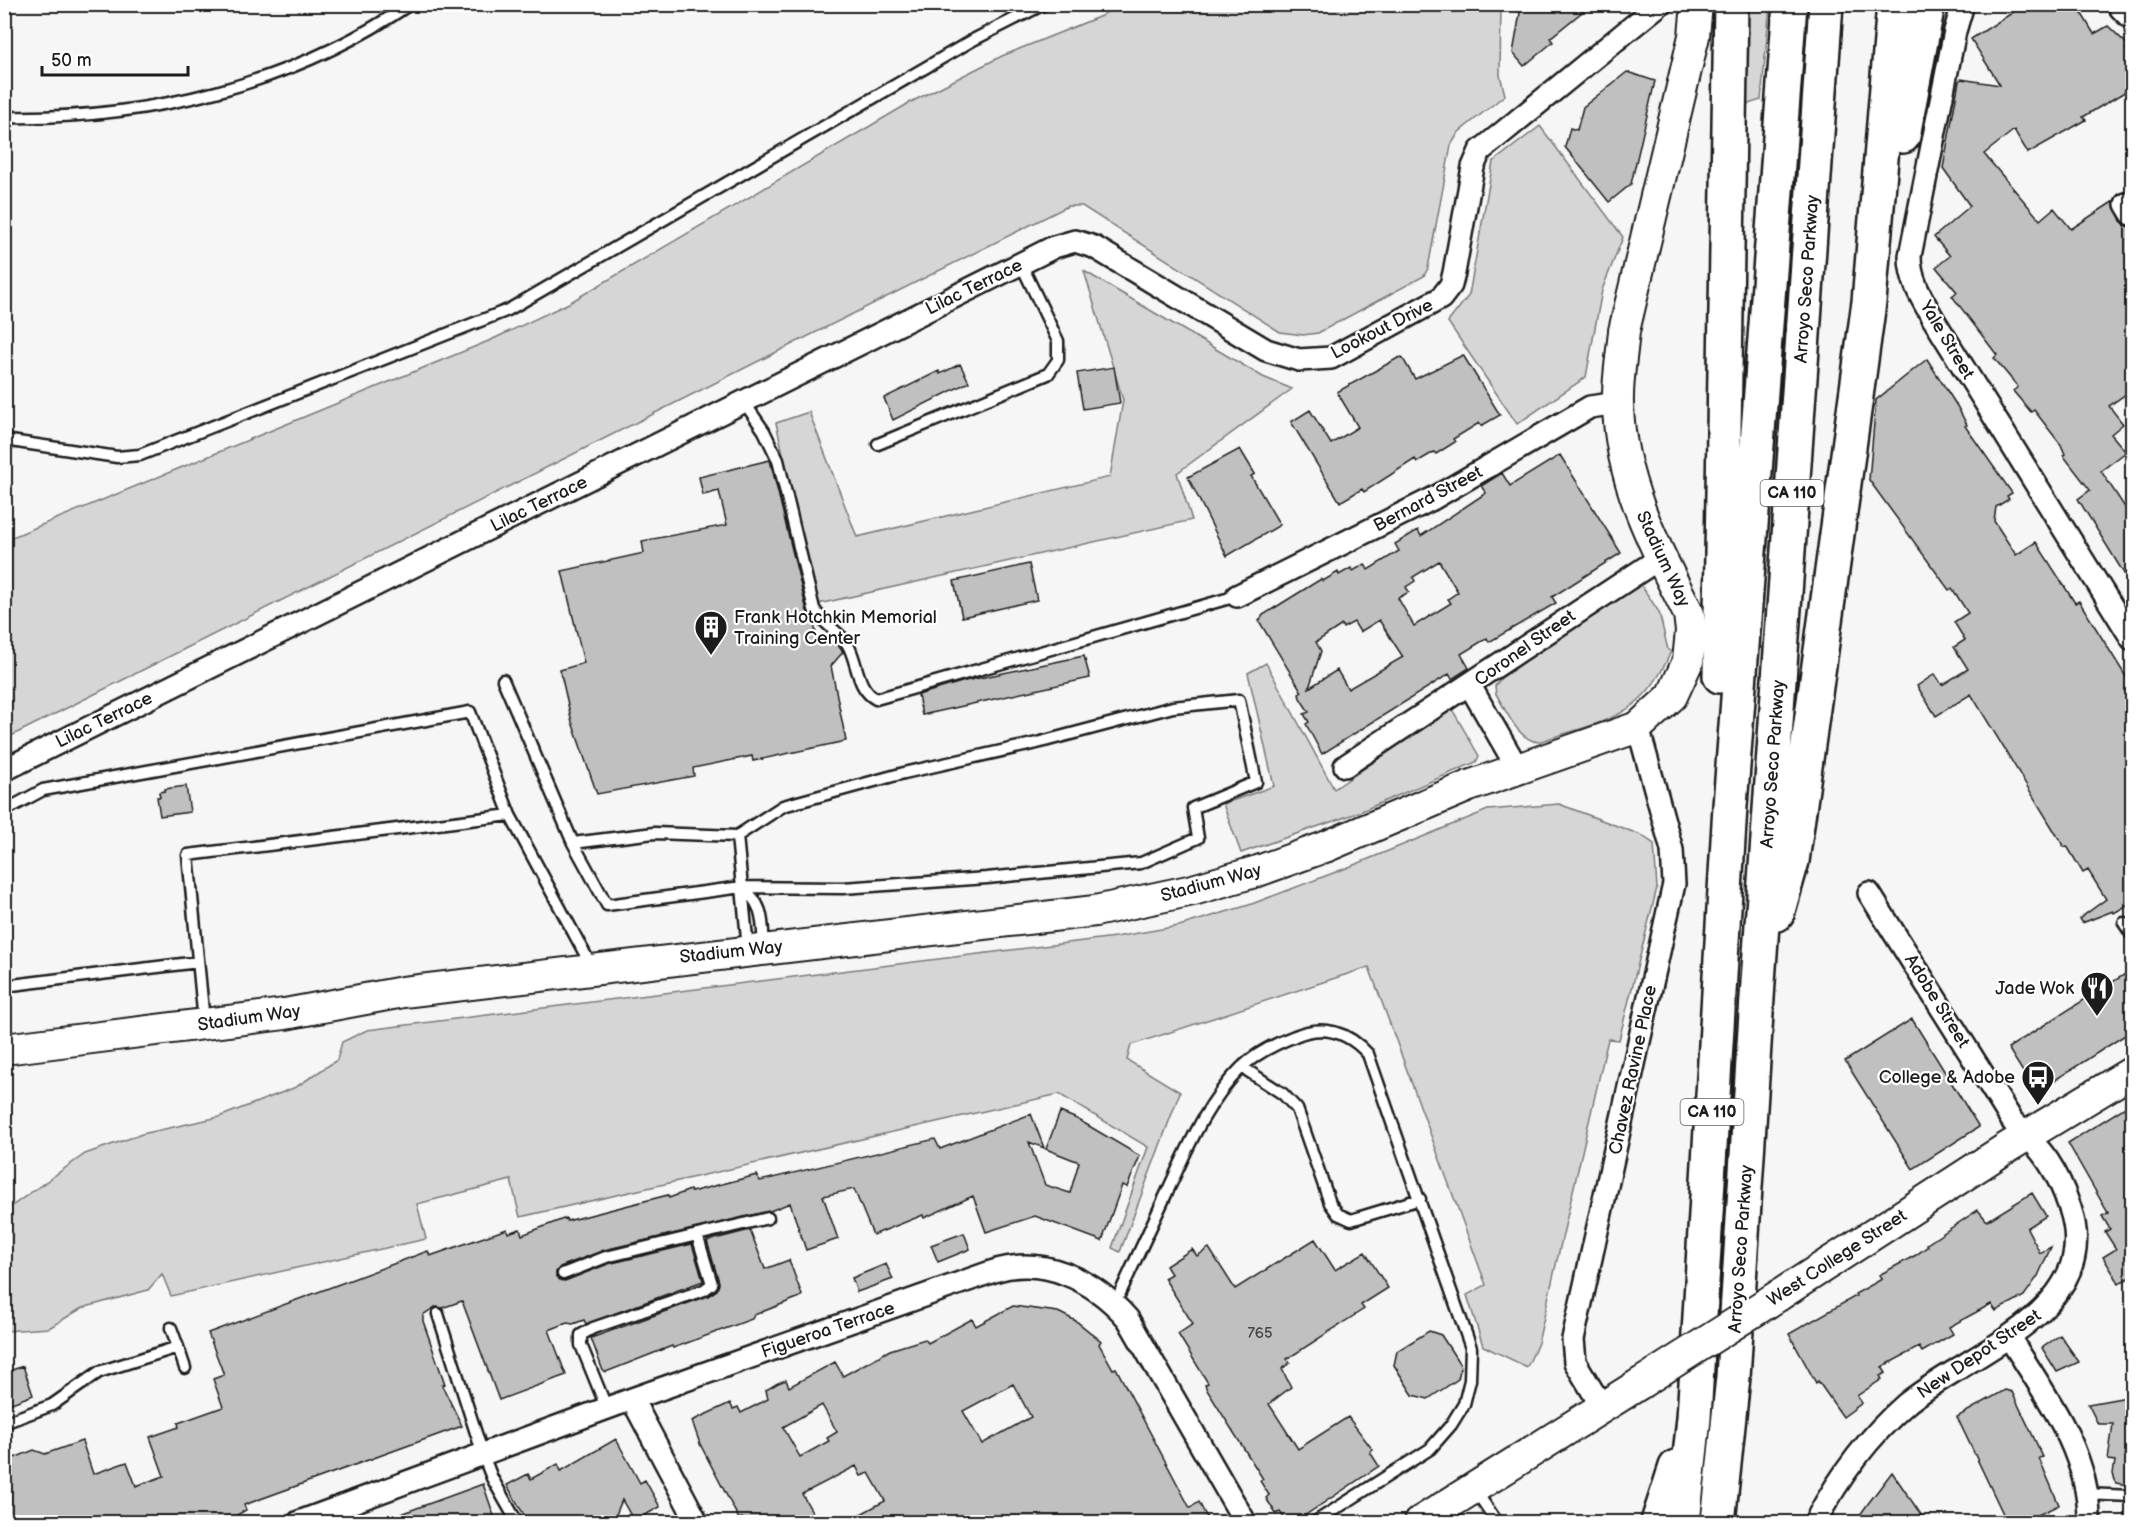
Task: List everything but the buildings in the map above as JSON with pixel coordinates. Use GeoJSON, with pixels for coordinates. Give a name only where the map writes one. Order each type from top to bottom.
{"type":"FeatureCollection","features":[{"type":"Feature","properties":{"kind":"highway"},"geometry":{"type":"LineString","coordinates":[[1730,806],[1719,670],[1731,4]]}},
{"type":"Feature","properties":{"kind":"highway","name":"Arroyo Seco Parkway"},"geometry":{"type":"LineString","coordinates":[[1683,1522],[1694,1418],[1730,806],[1790,4]]}},
{"type":"Feature","properties":{"kind":"highway","name":"Arroyo Seco Parkway"},"geometry":{"type":"LineString","coordinates":[[1718,1522],[1733,1377],[1826,4]]}},
{"type":"Feature","properties":{"kind":"highway"},"geometry":{"type":"LineString","coordinates":[[1758,982],[1792,861],[1869,302],[1894,4]]}},
{"type":"Feature","properties":{"kind":"highway"},"geometry":{"type":"LineString","coordinates":[[1869,302],[1928,4]]}},
{"type":"Feature","properties":{"kind":"highway"},"geometry":{"type":"LineString","coordinates":[[2125,4],[2133,11]]}},
{"type":"Feature","properties":{"kind":"highway"},"geometry":{"type":"LineString","coordinates":[[1658,1522],[1668,1486],[1694,1418]]}},
{"type":"Feature","properties":{"kind":"street","name":"Lookout Drive"},"geometry":{"type":"LineString","coordinates":[[1075,241],[1094,247],[1266,350],[1299,360],[1331,358],[1441,298],[1451,285],[1473,167],[1480,151],[1660,4]]}},
{"type":"Feature","properties":{"kind":"street","name":"Stadium Way"},"geometry":{"type":"LineString","coordinates":[[4,1049],[204,1026],[285,1014],[403,992],[1095,911],[1193,890],[1325,847],[1469,786],[1638,727],[1672,696],[1688,661],[1691,631],[1689,614],[1643,520],[1624,460],[1618,403],[1624,331],[1694,36],[1697,4]]}},
{"type":"Feature","properties":{"kind":"street","name":"Yale Street"},"geometry":{"type":"LineString","coordinates":[[1963,4],[1954,31],[1910,256],[1910,271],[1914,285],[1934,320],[2133,639]]}},
{"type":"Feature","properties":{"kind":"street","name":"Lilac Terrace"},"geometry":{"type":"LineString","coordinates":[[4,770],[1054,247],[1075,241]]}},
{"type":"Feature","properties":{"kind":"street","name":"Bernard Street"},"geometry":{"type":"LineString","coordinates":[[1237,596],[1434,498],[1590,407],[1618,403]]}},
{"type":"Feature","properties":{"kind":"street","name":"Coronel Street"},"geometry":{"type":"LineString","coordinates":[[1518,769],[1468,684],[1660,558]]}},
{"type":"Feature","properties":{"kind":"street"},"geometry":{"type":"LineString","coordinates":[[1345,766],[1468,684]]}},
{"type":"Feature","properties":{"kind":"street","name":"Chavez Ravine Place"},"geometry":{"type":"LineString","coordinates":[[1602,1407],[1575,1362],[1574,1339],[1674,884],[1672,850],[1638,727]]}},
{"type":"Feature","properties":{"kind":"street","name":"Adobe Street"},"geometry":{"type":"LineString","coordinates":[[1869,893],[2013,1122],[2027,1136]]}},
{"type":"Feature","properties":{"kind":"street","name":"West College Street"},"geometry":{"type":"LineString","coordinates":[[1420,1522],[2027,1136],[2133,1072]]}},
{"type":"Feature","properties":{"kind":"street","name":"New Depot Street"},"geometry":{"type":"LineString","coordinates":[[1815,1522],[1848,1466],[1876,1432],[1908,1402],[2008,1337],[2047,1307],[2070,1272],[2077,1228],[2063,1186],[2043,1150],[2027,1136]]}},
{"type":"Feature","properties":{"kind":"street","name":"Figueroa Terrace"},"geometry":{"type":"LineString","coordinates":[[299,1522],[338,1516],[483,1455],[632,1399],[1007,1267],[1039,1266],[1065,1273],[1089,1284],[1115,1304],[1128,1319],[1245,1522]]}},
{"type":"Feature","properties":{"kind":"street"},"geometry":{"type":"LineString","coordinates":[[2008,1337],[2067,1433],[2082,1475],[2089,1522]]}},
{"type":"Feature","properties":{"kind":"street"},"geometry":{"type":"LineString","coordinates":[[632,1399],[697,1522]]}},
{"type":"Feature","properties":{"kind":"lane"},"geometry":{"type":"LineString","coordinates":[[4,117],[93,115],[152,106],[217,92],[254,81],[308,60],[360,34],[410,4]]}},
{"type":"Feature","properties":{"kind":"lane"},"geometry":{"type":"LineString","coordinates":[[4,440],[117,457],[140,455],[508,310],[973,40],[1044,4]]}},
{"type":"Feature","properties":{"kind":"lane"},"geometry":{"type":"LineString","coordinates":[[879,444],[1048,374],[1058,360],[1058,341],[1021,264]]}},
{"type":"Feature","properties":{"kind":"lane"},"geometry":{"type":"LineString","coordinates":[[744,402],[764,431],[778,460],[814,609],[820,620],[846,640],[865,693],[876,699],[1237,596]]}},
{"type":"Feature","properties":{"kind":"lane"},"geometry":{"type":"LineString","coordinates":[[503,680],[573,843],[607,906],[742,887],[843,888],[987,878],[1141,863],[1198,838],[1193,808],[1256,782],[1239,700],[1173,707],[796,802],[783,806],[737,836],[654,833],[573,843]]}},
{"type":"Feature","properties":{"kind":"lane"},"geometry":{"type":"LineString","coordinates":[[4,811],[43,790],[470,712],[510,815],[593,969]]}},
{"type":"Feature","properties":{"kind":"lane"},"geometry":{"type":"LineString","coordinates":[[204,1026],[188,855],[510,815]]}},
{"type":"Feature","properties":{"kind":"lane"},"geometry":{"type":"LineString","coordinates":[[737,836],[742,887],[756,949]]}},
{"type":"Feature","properties":{"kind":"lane"},"geometry":{"type":"LineString","coordinates":[[742,887],[752,894],[762,909],[756,949]]}},
{"type":"Feature","properties":{"kind":"lane"},"geometry":{"type":"LineString","coordinates":[[2124,923],[2133,935]]}},
{"type":"Feature","properties":{"kind":"lane"},"geometry":{"type":"LineString","coordinates":[[4,986],[198,962]]}},
{"type":"Feature","properties":{"kind":"lane"},"geometry":{"type":"LineString","coordinates":[[1115,1304],[1198,1127],[1216,1096],[1242,1067],[1269,1046],[1308,1030],[1334,1031],[1356,1041],[1368,1054],[1471,1348],[1470,1380],[1464,1404],[1451,1425],[1430,1449],[1315,1522]]}},
{"type":"Feature","properties":{"kind":"lane"},"geometry":{"type":"LineString","coordinates":[[1242,1067],[1283,1094],[1297,1109],[1329,1203],[1338,1214],[1351,1220],[1420,1199]]}},
{"type":"Feature","properties":{"kind":"lane"},"geometry":{"type":"LineString","coordinates":[[562,1274],[606,1257],[768,1218]]}},
{"type":"Feature","properties":{"kind":"lane"},"geometry":{"type":"LineString","coordinates":[[607,1409],[581,1345],[581,1335],[593,1328],[704,1290],[712,1284],[697,1235]]}},
{"type":"Feature","properties":{"kind":"lane"},"geometry":{"type":"LineString","coordinates":[[438,1314],[483,1455],[492,1478],[517,1522]]}},
{"type":"Feature","properties":{"kind":"lane"},"geometry":{"type":"LineString","coordinates":[[171,1328],[185,1368]]}},
{"type":"Feature","properties":{"kind":"lane"},"geometry":{"type":"LineString","coordinates":[[4,1424],[52,1405],[99,1372],[178,1347]]}},
{"type":"Feature","properties":{"kind":"lane"},"geometry":{"type":"LineString","coordinates":[[1474,1489],[1497,1522]]}},
{"type":"Feature","properties":{"kind":"lane"},"geometry":{"type":"LineString","coordinates":[[2085,1494],[2133,1496]]}},
{"type":"Feature","properties":{"kind":"shaded area"},"geometry":{"type":"Polygon","coordinates":[[[1117,5],[1501,5],[1500,75],[1505,95],[1459,132],[1451,145],[1428,268],[1424,276],[1318,333],[1303,335],[1280,332],[1082,206],[1068,206],[5,739],[5,540],[491,340],[569,303],[911,102],[1002,56],[1101,16],[1117,5]]]}},
{"type":"Feature","properties":{"kind":"shaded area"},"geometry":{"type":"Polygon","coordinates":[[[1743,5],[1770,5],[1761,100],[1742,106],[1743,5]]]}},
{"type":"Feature","properties":{"kind":"shaded area"},"geometry":{"type":"Polygon","coordinates":[[[1540,126],[1623,237],[1602,290],[1586,377],[1517,424],[1448,322],[1469,295],[1493,162],[1540,126]]]}},
{"type":"Feature","properties":{"kind":"shaded area"},"geometry":{"type":"Polygon","coordinates":[[[1084,271],[1263,377],[1292,389],[1177,473],[1192,520],[818,604],[776,423],[809,412],[857,537],[1110,477],[1123,400],[1084,271]]]}},
{"type":"Feature","properties":{"kind":"shaded area"},"geometry":{"type":"Polygon","coordinates":[[[1639,582],[1659,612],[1668,650],[1671,651],[1660,674],[1648,691],[1634,704],[1602,722],[1539,742],[1525,736],[1508,716],[1496,694],[1495,686],[1501,678],[1639,582]]]}},
{"type":"Feature","properties":{"kind":"shaded area"},"geometry":{"type":"Polygon","coordinates":[[[1266,663],[1334,789],[1452,709],[1479,756],[1476,762],[1357,813],[1241,853],[1223,804],[1274,786],[1248,673],[1266,663]]]}},
{"type":"Feature","properties":{"kind":"shaded area"},"geometry":{"type":"Polygon","coordinates":[[[1559,804],[1641,835],[1654,844],[1657,888],[1619,1040],[1608,1039],[1538,1343],[1527,1367],[1483,1346],[1467,1295],[1486,1285],[1369,967],[1131,1045],[1127,1060],[1180,1092],[1120,1252],[1112,1248],[1148,1147],[1059,1094],[520,1217],[511,1180],[417,1204],[426,1239],[171,1296],[162,1274],[148,1290],[82,1308],[49,1328],[5,1331],[5,1211],[85,1154],[142,1134],[219,1117],[296,1087],[337,1060],[342,1042],[367,1030],[1115,937],[1179,926],[1249,905],[1488,810],[1559,804]]]}},
{"type":"Feature","properties":{"kind":"place","name":"Frank Hotchkin Memorial Training Center"},"geometry":{"type":"Point","coordinates":[711,656]}},
{"type":"Feature","properties":{"kind":"place","name":"Jade Wok"},"geometry":{"type":"Point","coordinates":[2097,1017]}},
{"type":"Feature","properties":{"kind":"place","name":"College & Adobe"},"geometry":{"type":"Point","coordinates":[2038,1106]}}]}
